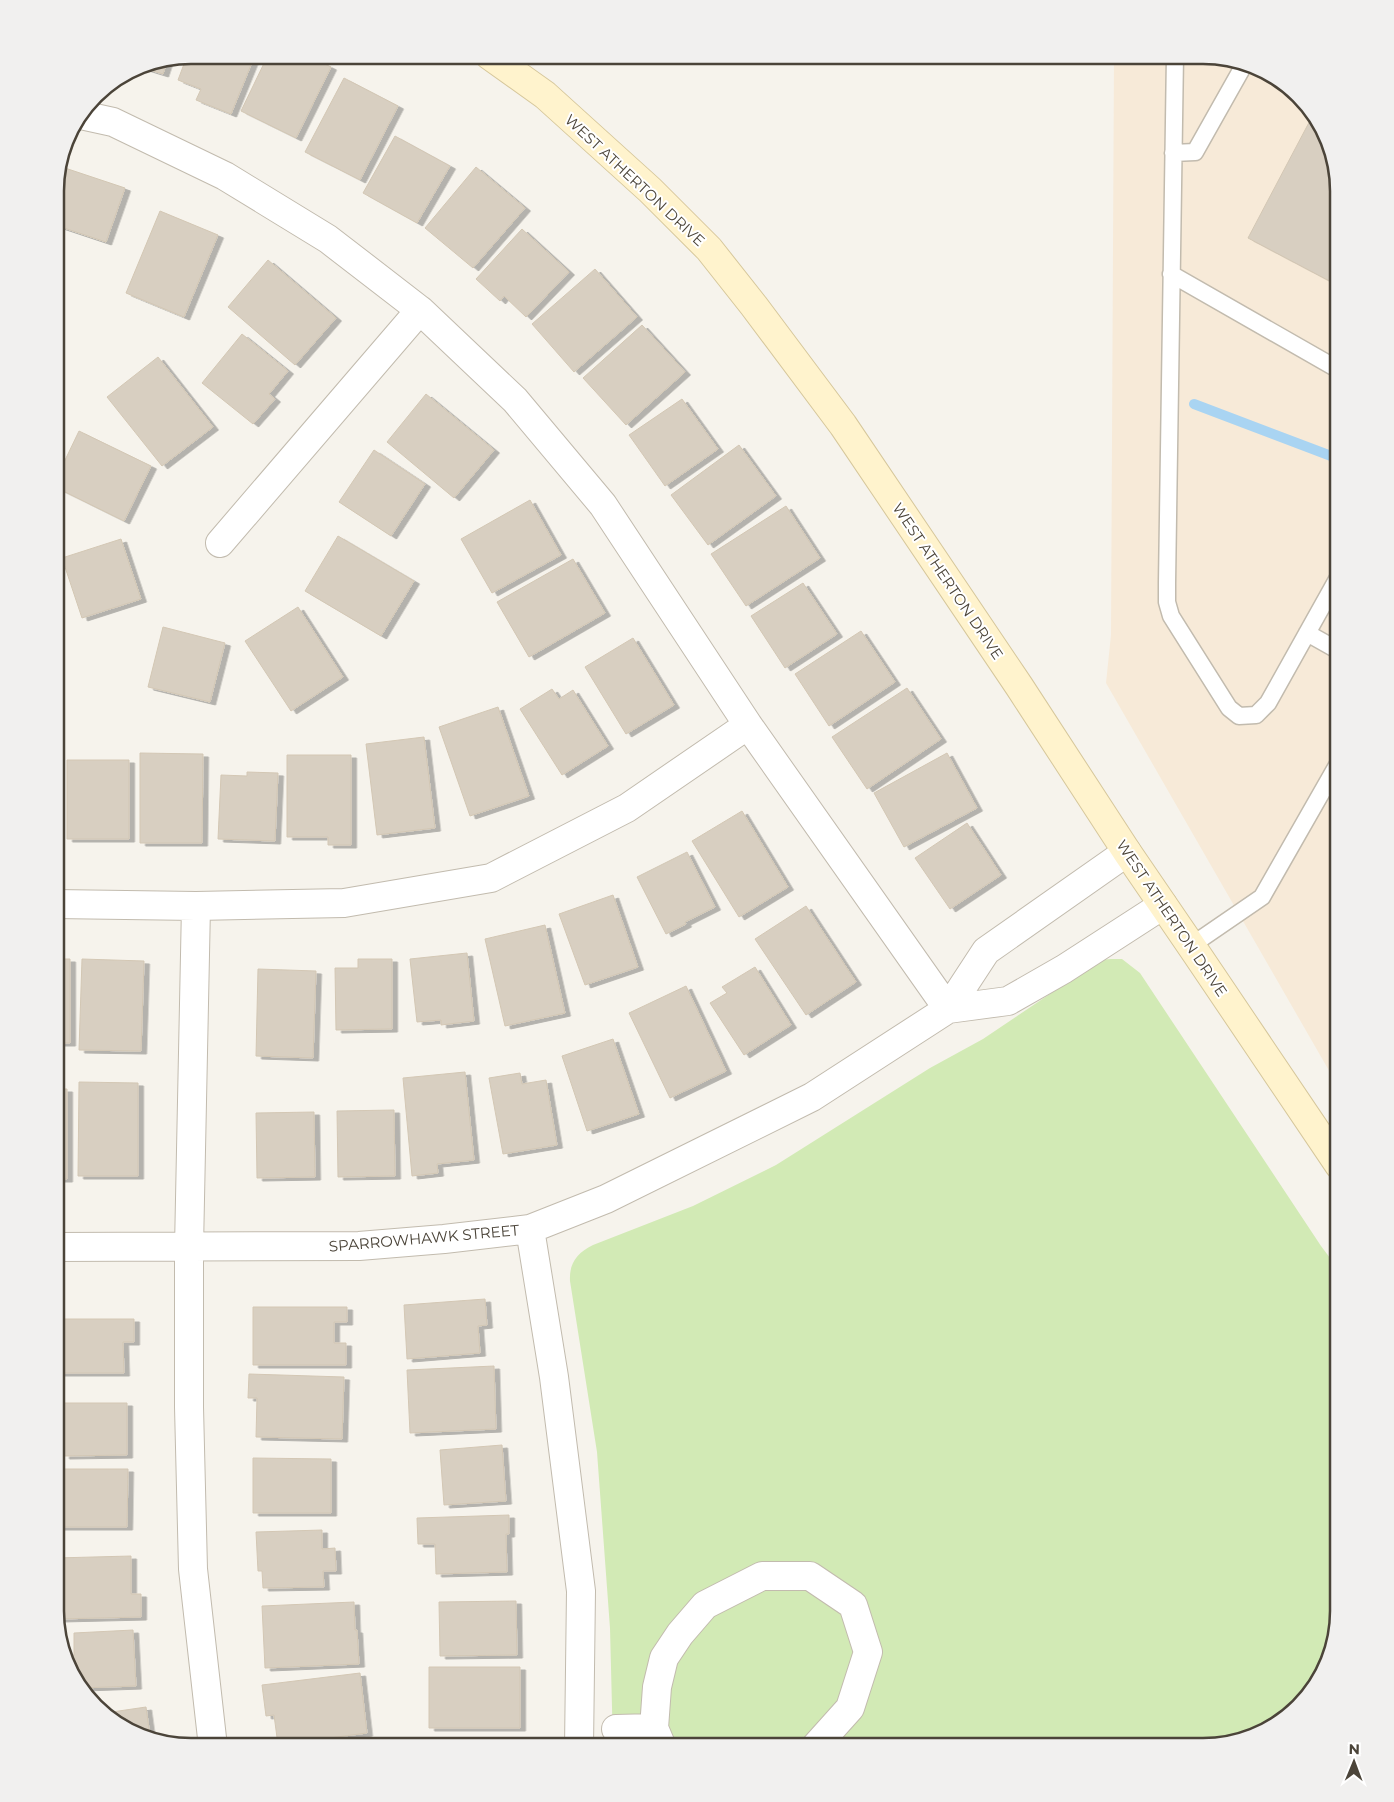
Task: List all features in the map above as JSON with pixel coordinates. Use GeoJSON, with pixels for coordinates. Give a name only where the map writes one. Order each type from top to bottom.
{"type":"FeatureCollection","features":[{"type":"Feature","properties":{"kind":"street","name":"WEST ATHERTON DRIVE"},"geometry":{"type":"LineString","coordinates":[[502,64],[545,95],[650,190],[709,249],[754,306],[843,426],[1019,686],[1127,852],[1330,1149]]}},
{"type":"Feature","properties":{"kind":"street"},"geometry":{"type":"LineString","coordinates":[[88,116],[113,122],[225,176],[328,239],[420,310],[515,400],[602,505],[748,725],[948,1009]]}},
{"type":"Feature","properties":{"kind":"street"},"geometry":{"type":"LineString","coordinates":[[220,543],[420,310]]}},
{"type":"Feature","properties":{"kind":"street"},"geometry":{"type":"LineString","coordinates":[[64,904],[196,906],[344,903],[491,878],[627,808],[748,725]]}},
{"type":"Feature","properties":{"kind":"street"},"geometry":{"type":"LineString","coordinates":[[948,1009],[986,952],[1127,852]]}},
{"type":"Feature","properties":{"kind":"street"},"geometry":{"type":"LineString","coordinates":[[948,1009],[1008,1001],[1064,969],[1163,905]]}},
{"type":"Feature","properties":{"kind":"street"},"geometry":{"type":"LineString","coordinates":[[196,906],[189,1248],[189,1407],[193,1569],[212,1738]]}},
{"type":"Feature","properties":{"kind":"street","name":"SPARROWHAWK STREET"},"geometry":{"type":"LineString","coordinates":[[64,1247],[360,1246],[444,1240],[530,1229],[606,1199],[812,1097],[948,1009]]}},
{"type":"Feature","properties":{"kind":"street"},"geometry":{"type":"LineString","coordinates":[[530,1229],[554,1377],[582,1591],[580,1738]]}},
{"type":"Feature","properties":{"kind":"street"},"geometry":{"type":"LineString","coordinates":[[616,1729],[658,1737],[657,1687],[664,1658],[680,1634],[705,1605],[762,1576],[810,1576],[853,1605],[868,1652],[850,1708],[823,1738]]}},
{"type":"Feature","properties":{"kind":"lane"},"geometry":{"type":"LineString","coordinates":[[1175,64],[1167,583],[1167,602],[1171,616],[1229,708],[1239,716],[1256,715],[1268,703],[1330,592]]}},
{"type":"Feature","properties":{"kind":"lane"},"geometry":{"type":"LineString","coordinates":[[1173,153],[1195,152],[1241,70]]}},
{"type":"Feature","properties":{"kind":"lane"},"geometry":{"type":"LineString","coordinates":[[1171,274],[1330,365]]}},
{"type":"Feature","properties":{"kind":"lane"},"geometry":{"type":"LineString","coordinates":[[1307,633],[1330,646]]}},
{"type":"Feature","properties":{"kind":"lane"},"geometry":{"type":"LineString","coordinates":[[1192,946],[1262,897],[1330,778]]}},
{"type":"Feature","properties":{"kind":"shaded area"},"geometry":{"type":"Polygon","coordinates":[[[1114,64],[1212,64],[1228,66],[1252,73],[1267,81],[1281,90],[1299,107],[1317,134],[1324,150],[1329,174],[1330,1072],[1106,683],[1111,635],[1114,64]]]}},
{"type":"Feature","properties":{"kind":"green space"},"geometry":{"type":"Polygon","coordinates":[[[1122,959],[1140,973],[1330,1258],[1330,1612],[1326,1644],[1321,1660],[1313,1675],[1293,1701],[1274,1717],[1252,1729],[1220,1737],[613,1738],[610,1628],[597,1452],[570,1281],[571,1269],[575,1259],[593,1245],[693,1206],[776,1165],[930,1068],[983,1039],[1100,960],[1122,959]]]}},
{"type":"Feature","properties":{"kind":"building"},"geometry":{"type":"Polygon","coordinates":[[[184,64],[251,64],[231,114],[196,100],[201,89],[178,80],[184,64]]]}},
{"type":"Feature","properties":{"kind":"building"},"geometry":{"type":"Polygon","coordinates":[[[264,64],[325,64],[331,67],[296,138],[241,111],[264,64]]]}},
{"type":"Feature","properties":{"kind":"building"},"geometry":{"type":"Polygon","coordinates":[[[166,66],[163,74],[150,70],[166,66]]]}},
{"type":"Feature","properties":{"kind":"building"},"geometry":{"type":"Polygon","coordinates":[[[344,78],[398,106],[360,180],[305,152],[344,78]]]}},
{"type":"Feature","properties":{"kind":"building"},"geometry":{"type":"Polygon","coordinates":[[[1310,121],[1324,150],[1329,174],[1330,281],[1248,238],[1310,121]]]}},
{"type":"Feature","properties":{"kind":"building"},"geometry":{"type":"Polygon","coordinates":[[[395,136],[450,166],[417,223],[363,193],[395,136]]]}},
{"type":"Feature","properties":{"kind":"building"},"geometry":{"type":"Polygon","coordinates":[[[476,167],[525,208],[473,268],[425,228],[476,167]]]}},
{"type":"Feature","properties":{"kind":"building"},"geometry":{"type":"Polygon","coordinates":[[[66,168],[125,188],[106,242],[64,228],[66,168]]]}},
{"type":"Feature","properties":{"kind":"building"},"geometry":{"type":"Polygon","coordinates":[[[160,211],[218,235],[184,317],[126,293],[160,211]]]}},
{"type":"Feature","properties":{"kind":"building"},"geometry":{"type":"Polygon","coordinates":[[[522,229],[569,272],[526,317],[504,296],[500,301],[476,279],[522,229]]]}},
{"type":"Feature","properties":{"kind":"building"},"geometry":{"type":"Polygon","coordinates":[[[268,260],[336,318],[295,365],[228,307],[268,260]]]}},
{"type":"Feature","properties":{"kind":"building"},"geometry":{"type":"Polygon","coordinates":[[[595,269],[637,317],[574,372],[532,324],[595,269]]]}},
{"type":"Feature","properties":{"kind":"building"},"geometry":{"type":"Polygon","coordinates":[[[642,325],[685,372],[626,425],[583,378],[642,325]]]}},
{"type":"Feature","properties":{"kind":"building"},"geometry":{"type":"Polygon","coordinates":[[[242,334],[288,371],[269,394],[275,399],[253,424],[202,383],[242,334]]]}},
{"type":"Feature","properties":{"kind":"building"},"geometry":{"type":"Polygon","coordinates":[[[158,357],[213,427],[162,466],[107,397],[158,357]]]}},
{"type":"Feature","properties":{"kind":"building"},"geometry":{"type":"Polygon","coordinates":[[[426,394],[494,450],[454,498],[387,442],[426,394]]]}},
{"type":"Feature","properties":{"kind":"building"},"geometry":{"type":"Polygon","coordinates":[[[682,399],[718,449],[665,486],[629,435],[682,399]]]}},
{"type":"Feature","properties":{"kind":"building"},"geometry":{"type":"Polygon","coordinates":[[[79,431],[151,466],[124,521],[64,491],[64,462],[79,431]]]}},
{"type":"Feature","properties":{"kind":"building"},"geometry":{"type":"Polygon","coordinates":[[[739,445],[776,496],[708,545],[671,495],[739,445]]]}},
{"type":"Feature","properties":{"kind":"building"},"geometry":{"type":"Polygon","coordinates":[[[374,450],[425,484],[391,536],[339,502],[374,450]]]}},
{"type":"Feature","properties":{"kind":"building"},"geometry":{"type":"Polygon","coordinates":[[[530,500],[561,555],[492,593],[461,539],[530,500]]]}},
{"type":"Feature","properties":{"kind":"building"},"geometry":{"type":"Polygon","coordinates":[[[786,506],[820,558],[746,606],[711,554],[786,506]]]}},
{"type":"Feature","properties":{"kind":"building"},"geometry":{"type":"Polygon","coordinates":[[[338,536],[414,581],[381,636],[305,591],[338,536]]]}},
{"type":"Feature","properties":{"kind":"building"},"geometry":{"type":"Polygon","coordinates":[[[121,539],[141,599],[82,618],[64,564],[64,557],[121,539]]]}},
{"type":"Feature","properties":{"kind":"building"},"geometry":{"type":"Polygon","coordinates":[[[573,559],[605,613],[529,657],[497,602],[573,559]]]}},
{"type":"Feature","properties":{"kind":"building"},"geometry":{"type":"Polygon","coordinates":[[[803,583],[837,634],[785,668],[751,616],[803,583]]]}},
{"type":"Feature","properties":{"kind":"building"},"geometry":{"type":"Polygon","coordinates":[[[298,607],[343,677],[291,711],[245,641],[298,607]]]}},
{"type":"Feature","properties":{"kind":"building"},"geometry":{"type":"Polygon","coordinates":[[[163,627],[225,643],[210,702],[148,687],[163,627]]]}},
{"type":"Feature","properties":{"kind":"building"},"geometry":{"type":"Polygon","coordinates":[[[861,631],[895,682],[829,726],[795,674],[861,631]]]}},
{"type":"Feature","properties":{"kind":"building"},"geometry":{"type":"Polygon","coordinates":[[[633,638],[674,705],[626,734],[585,667],[633,638]]]}},
{"type":"Feature","properties":{"kind":"building"},"geometry":{"type":"Polygon","coordinates":[[[907,688],[941,739],[867,789],[832,737],[907,688]]]}},
{"type":"Feature","properties":{"kind":"building"},"geometry":{"type":"Polygon","coordinates":[[[552,689],[559,699],[573,690],[608,746],[562,775],[520,709],[552,689]]]}},
{"type":"Feature","properties":{"kind":"building"},"geometry":{"type":"Polygon","coordinates":[[[498,707],[529,796],[470,816],[439,727],[498,707]]]}},
{"type":"Feature","properties":{"kind":"building"},"geometry":{"type":"Polygon","coordinates":[[[424,737],[435,828],[377,835],[366,744],[424,737]]]}},
{"type":"Feature","properties":{"kind":"building"},"geometry":{"type":"Polygon","coordinates":[[[140,753],[203,754],[202,843],[140,843],[140,753]]]}},
{"type":"Feature","properties":{"kind":"building"},"geometry":{"type":"Polygon","coordinates":[[[947,753],[977,808],[904,847],[874,793],[947,753]]]}},
{"type":"Feature","properties":{"kind":"building"},"geometry":{"type":"Polygon","coordinates":[[[287,755],[351,755],[351,845],[328,845],[328,837],[287,837],[287,755]]]}},
{"type":"Feature","properties":{"kind":"building"},"geometry":{"type":"Polygon","coordinates":[[[67,760],[129,760],[129,839],[67,839],[67,760]]]}},
{"type":"Feature","properties":{"kind":"building"},"geometry":{"type":"Polygon","coordinates":[[[247,772],[278,773],[275,841],[218,839],[221,775],[247,776],[247,772]]]}},
{"type":"Feature","properties":{"kind":"building"},"geometry":{"type":"Polygon","coordinates":[[[742,811],[788,887],[739,917],[692,841],[742,811]]]}},
{"type":"Feature","properties":{"kind":"building"},"geometry":{"type":"Polygon","coordinates":[[[967,823],[1001,875],[950,909],[915,858],[967,823]]]}},
{"type":"Feature","properties":{"kind":"building"},"geometry":{"type":"Polygon","coordinates":[[[687,852],[715,907],[666,934],[637,877],[687,852]]]}},
{"type":"Feature","properties":{"kind":"building"},"geometry":{"type":"Polygon","coordinates":[[[613,895],[638,967],[585,985],[559,914],[613,895]]]}},
{"type":"Feature","properties":{"kind":"building"},"geometry":{"type":"Polygon","coordinates":[[[806,906],[856,982],[806,1015],[755,939],[806,906]]]}},
{"type":"Feature","properties":{"kind":"building"},"geometry":{"type":"Polygon","coordinates":[[[545,925],[565,1013],[505,1026],[485,939],[545,925]]]}},
{"type":"Feature","properties":{"kind":"building"},"geometry":{"type":"Polygon","coordinates":[[[467,953],[474,1021],[441,1025],[441,1020],[417,1022],[410,959],[467,953]]]}},
{"type":"Feature","properties":{"kind":"building"},"geometry":{"type":"Polygon","coordinates":[[[64,959],[70,959],[70,1043],[64,1043],[64,959]]]}},
{"type":"Feature","properties":{"kind":"building"},"geometry":{"type":"Polygon","coordinates":[[[82,959],[144,961],[141,1051],[79,1050],[82,959]]]}},
{"type":"Feature","properties":{"kind":"building"},"geometry":{"type":"Polygon","coordinates":[[[358,959],[392,959],[392,1029],[336,1030],[335,968],[358,968],[358,959]]]}},
{"type":"Feature","properties":{"kind":"building"},"geometry":{"type":"Polygon","coordinates":[[[755,967],[791,1025],[744,1055],[710,1003],[727,993],[722,987],[755,967]]]}},
{"type":"Feature","properties":{"kind":"building"},"geometry":{"type":"Polygon","coordinates":[[[258,969],[316,971],[313,1058],[256,1056],[258,969]]]}},
{"type":"Feature","properties":{"kind":"building"},"geometry":{"type":"Polygon","coordinates":[[[686,986],[726,1071],[670,1098],[629,1013],[686,986]]]}},
{"type":"Feature","properties":{"kind":"building"},"geometry":{"type":"Polygon","coordinates":[[[613,1039],[639,1114],[587,1131],[562,1056],[613,1039]]]}},
{"type":"Feature","properties":{"kind":"building"},"geometry":{"type":"Polygon","coordinates":[[[465,1072],[474,1160],[437,1164],[438,1173],[412,1176],[403,1078],[465,1072]]]}},
{"type":"Feature","properties":{"kind":"building"},"geometry":{"type":"Polygon","coordinates":[[[520,1073],[522,1084],[546,1080],[557,1145],[503,1154],[489,1078],[520,1073]]]}},
{"type":"Feature","properties":{"kind":"building"},"geometry":{"type":"Polygon","coordinates":[[[79,1082],[138,1083],[138,1176],[78,1176],[79,1082]]]}},
{"type":"Feature","properties":{"kind":"building"},"geometry":{"type":"Polygon","coordinates":[[[64,1089],[67,1089],[67,1179],[64,1179],[64,1089]]]}},
{"type":"Feature","properties":{"kind":"building"},"geometry":{"type":"Polygon","coordinates":[[[394,1110],[395,1176],[338,1177],[337,1111],[394,1110]]]}},
{"type":"Feature","properties":{"kind":"building"},"geometry":{"type":"Polygon","coordinates":[[[314,1112],[315,1177],[257,1178],[256,1113],[314,1112]]]}},
{"type":"Feature","properties":{"kind":"building"},"geometry":{"type":"Polygon","coordinates":[[[485,1299],[487,1325],[478,1326],[480,1353],[407,1359],[404,1305],[485,1299]]]}},
{"type":"Feature","properties":{"kind":"building"},"geometry":{"type":"Polygon","coordinates":[[[253,1307],[347,1307],[347,1322],[334,1322],[334,1343],[346,1343],[346,1365],[253,1365],[253,1307]]]}},
{"type":"Feature","properties":{"kind":"building"},"geometry":{"type":"Polygon","coordinates":[[[64,1319],[134,1319],[134,1342],[123,1342],[124,1373],[64,1373],[64,1319]]]}},
{"type":"Feature","properties":{"kind":"building"},"geometry":{"type":"Polygon","coordinates":[[[494,1366],[496,1429],[410,1433],[407,1370],[494,1366]]]}},
{"type":"Feature","properties":{"kind":"building"},"geometry":{"type":"Polygon","coordinates":[[[249,1374],[344,1377],[342,1439],[256,1437],[257,1398],[248,1398],[249,1374]]]}},
{"type":"Feature","properties":{"kind":"building"},"geometry":{"type":"Polygon","coordinates":[[[64,1403],[127,1403],[127,1455],[64,1456],[64,1403]]]}},
{"type":"Feature","properties":{"kind":"building"},"geometry":{"type":"Polygon","coordinates":[[[502,1445],[506,1501],[444,1505],[440,1450],[502,1445]]]}},
{"type":"Feature","properties":{"kind":"building"},"geometry":{"type":"Polygon","coordinates":[[[253,1458],[331,1459],[331,1513],[253,1513],[253,1458]]]}},
{"type":"Feature","properties":{"kind":"building"},"geometry":{"type":"Polygon","coordinates":[[[64,1469],[128,1469],[127,1527],[64,1527],[64,1469]]]}},
{"type":"Feature","properties":{"kind":"building"},"geometry":{"type":"Polygon","coordinates":[[[509,1515],[509,1534],[506,1534],[507,1572],[436,1574],[435,1544],[418,1544],[417,1518],[509,1515]]]}},
{"type":"Feature","properties":{"kind":"building"},"geometry":{"type":"Polygon","coordinates":[[[322,1530],[322,1549],[335,1548],[336,1571],[323,1571],[324,1587],[263,1588],[262,1571],[258,1571],[256,1532],[322,1530]]]}},
{"type":"Feature","properties":{"kind":"building"},"geometry":{"type":"Polygon","coordinates":[[[131,1556],[131,1594],[141,1594],[141,1617],[64,1619],[64,1558],[131,1556]]]}},
{"type":"Feature","properties":{"kind":"building"},"geometry":{"type":"Polygon","coordinates":[[[516,1601],[517,1655],[440,1656],[439,1602],[516,1601]]]}},
{"type":"Feature","properties":{"kind":"building"},"geometry":{"type":"Polygon","coordinates":[[[354,1602],[359,1664],[265,1668],[262,1606],[354,1602]]]}},
{"type":"Feature","properties":{"kind":"building"},"geometry":{"type":"Polygon","coordinates":[[[133,1630],[136,1686],[89,1688],[71,1655],[74,1655],[74,1633],[133,1630]]]}},
{"type":"Feature","properties":{"kind":"building"},"geometry":{"type":"Polygon","coordinates":[[[429,1667],[520,1667],[520,1728],[429,1728],[429,1667]]]}},
{"type":"Feature","properties":{"kind":"building"},"geometry":{"type":"Polygon","coordinates":[[[360,1673],[367,1733],[330,1738],[277,1738],[274,1715],[266,1716],[262,1685],[360,1673]]]}},
{"type":"Feature","properties":{"kind":"building"},"geometry":{"type":"Polygon","coordinates":[[[146,1707],[149,1732],[134,1725],[113,1712],[146,1707]]]}},
{"type":"Feature","properties":{"kind":"waterway"},"geometry":{"type":"LineString","coordinates":[[1194,404],[1330,456]]}}]}
